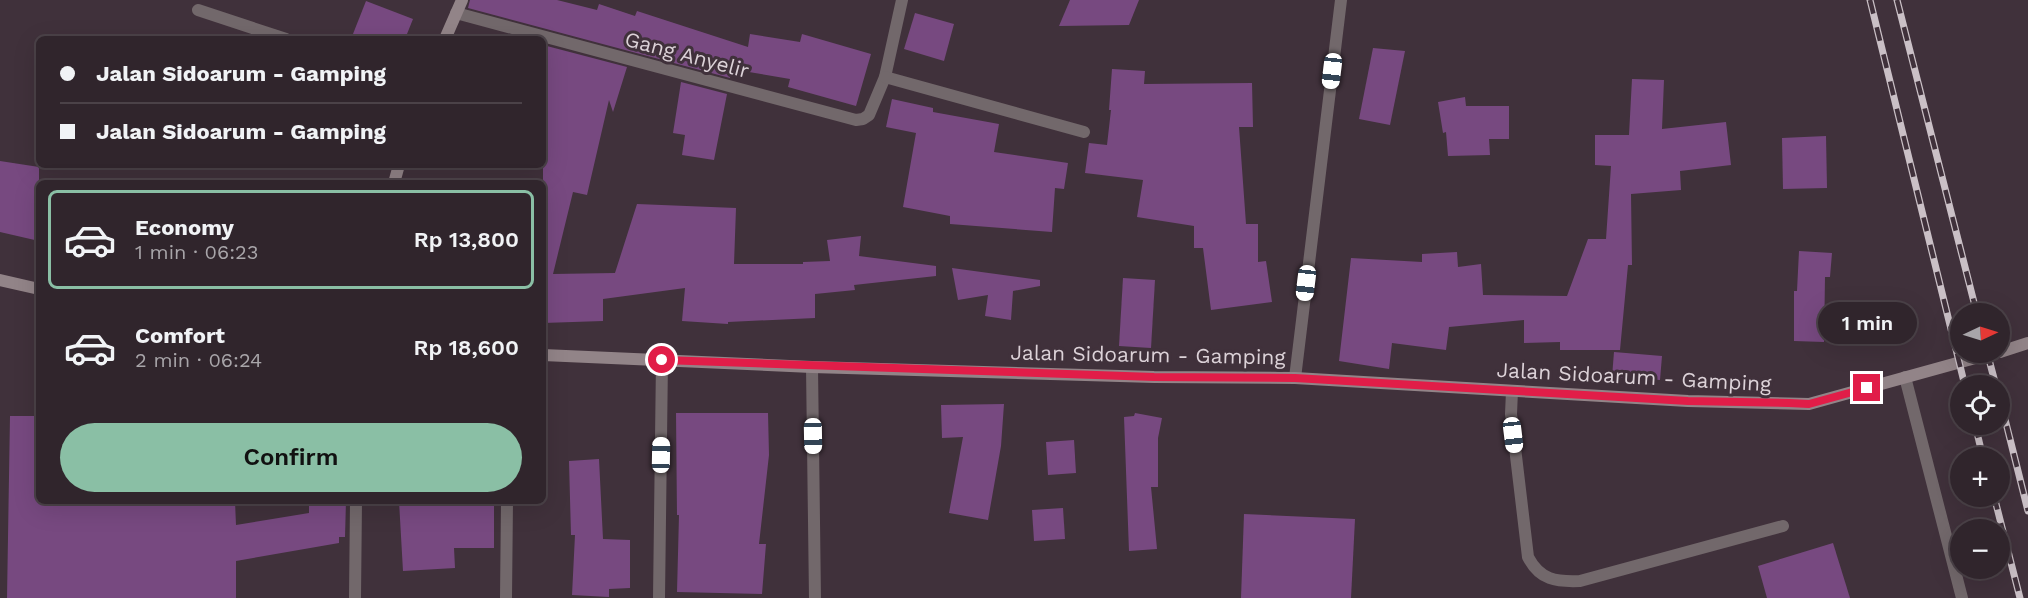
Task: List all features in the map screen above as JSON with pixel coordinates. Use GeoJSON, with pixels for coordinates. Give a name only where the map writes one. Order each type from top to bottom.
{"type":"FeatureCollection","features":[{"type":"Feature","properties":{"kind":"main road"},"geometry":{"type":"LineString","coordinates":[[446,36],[462,0]]}},
{"type":"Feature","properties":{"kind":"main road"},"geometry":{"type":"LineString","coordinates":[[0,280],[36,288]]}},
{"type":"Feature","properties":{"kind":"main road","name":"Jalan Sidoarum - Gamping"},"geometry":{"type":"LineString","coordinates":[[2010,349],[2028,344]]}},
{"type":"Feature","properties":{"kind":"main road","name":"Jalan Sidoarum - Gamping"},"geometry":{"type":"LineString","coordinates":[[546,355],[812,367],[1154,377],[1295,378],[1688,401],[1809,404],[1959,363]]}},
{"type":"Feature","properties":{"kind":"street","name":"Gang Anyelir"},"geometry":{"type":"LineString","coordinates":[[546,37],[856,120],[869,115],[885,77],[902,0]]}},
{"type":"Feature","properties":{"kind":"street"},"geometry":{"type":"LineString","coordinates":[[1295,378],[1341,0]]}},
{"type":"Feature","properties":{"kind":"street"},"geometry":{"type":"LineString","coordinates":[[198,10],[277,36]]}},
{"type":"Feature","properties":{"kind":"street","name":"Gang Anyelir"},"geometry":{"type":"LineString","coordinates":[[456,13],[542,36]]}},
{"type":"Feature","properties":{"kind":"street"},"geometry":{"type":"LineString","coordinates":[[885,77],[1084,132]]}},
{"type":"Feature","properties":{"kind":"street"},"geometry":{"type":"LineString","coordinates":[[658,598],[662,360]]}},
{"type":"Feature","properties":{"kind":"street"},"geometry":{"type":"LineString","coordinates":[[812,367],[816,598]]}},
{"type":"Feature","properties":{"kind":"street"},"geometry":{"type":"LineString","coordinates":[[1905,378],[1962,598]]}},
{"type":"Feature","properties":{"kind":"street"},"geometry":{"type":"LineString","coordinates":[[1512,391],[1511,414],[1528,557],[1535,570],[1548,578],[1563,582],[1580,581],[1783,526]]}},
{"type":"Feature","properties":{"kind":"street"},"geometry":{"type":"LineString","coordinates":[[355,598],[356,504]]}},
{"type":"Feature","properties":{"kind":"street"},"geometry":{"type":"LineString","coordinates":[[506,598],[507,504]]}},
{"type":"Feature","properties":{"kind":"building"},"geometry":{"type":"Polygon","coordinates":[[[470,0],[557,0],[597,10],[599,4],[635,16],[637,11],[748,47],[750,34],[800,42],[802,34],[871,54],[856,106],[788,87],[790,79],[731,69],[730,78],[468,8],[470,0]]]}},
{"type":"Feature","properties":{"kind":"building"},"geometry":{"type":"Polygon","coordinates":[[[1070,0],[1139,0],[1129,25],[1059,26],[1070,0]]]}},
{"type":"Feature","properties":{"kind":"building"},"geometry":{"type":"Polygon","coordinates":[[[366,1],[413,19],[406,36],[352,36],[366,1]]]}},
{"type":"Feature","properties":{"kind":"building"},"geometry":{"type":"Polygon","coordinates":[[[915,13],[954,24],[944,61],[904,49],[915,13]]]}},
{"type":"Feature","properties":{"kind":"building"},"geometry":{"type":"Polygon","coordinates":[[[546,46],[627,67],[613,112],[609,100],[587,195],[573,192],[553,274],[615,273],[637,204],[736,208],[734,264],[803,264],[803,262],[830,261],[827,240],[861,236],[859,256],[936,266],[936,276],[854,285],[855,290],[815,294],[815,318],[728,322],[728,324],[682,321],[685,288],[603,299],[603,321],[546,323],[546,180],[543,180],[543,168],[546,168],[546,46]]]}},
{"type":"Feature","properties":{"kind":"building"},"geometry":{"type":"Polygon","coordinates":[[[1373,48],[1405,51],[1390,125],[1359,119],[1373,48]]]}},
{"type":"Feature","properties":{"kind":"building"},"geometry":{"type":"Polygon","coordinates":[[[1112,69],[1145,71],[1144,84],[1252,83],[1253,127],[1239,127],[1246,224],[1258,224],[1258,262],[1266,261],[1272,302],[1211,310],[1203,248],[1194,248],[1194,226],[1137,217],[1143,180],[1085,173],[1089,143],[1107,145],[1112,69]]]}},
{"type":"Feature","properties":{"kind":"building"},"geometry":{"type":"Polygon","coordinates":[[[1632,79],[1664,80],[1662,129],[1726,122],[1731,165],[1680,171],[1681,190],[1631,194],[1632,265],[1628,265],[1620,350],[1560,350],[1560,342],[1524,343],[1524,320],[1449,327],[1446,350],[1392,343],[1389,369],[1339,361],[1351,258],[1422,262],[1422,254],[1457,252],[1458,267],[1481,264],[1483,295],[1567,296],[1588,239],[1606,239],[1611,166],[1595,165],[1595,135],[1629,135],[1632,79]]]}},
{"type":"Feature","properties":{"kind":"building"},"geometry":{"type":"Polygon","coordinates":[[[681,82],[727,94],[714,160],[682,155],[685,135],[673,133],[681,82]]]}},
{"type":"Feature","properties":{"kind":"building"},"geometry":{"type":"Polygon","coordinates":[[[1465,97],[1466,106],[1509,106],[1509,139],[1489,139],[1490,155],[1448,156],[1446,132],[1443,133],[1438,102],[1465,97]]]}},
{"type":"Feature","properties":{"kind":"building"},"geometry":{"type":"Polygon","coordinates":[[[892,99],[933,108],[933,112],[999,124],[994,152],[1068,163],[1064,189],[1055,188],[1052,232],[950,224],[950,216],[903,207],[916,133],[886,127],[892,99]]]}},
{"type":"Feature","properties":{"kind":"building"},"geometry":{"type":"Polygon","coordinates":[[[1826,136],[1827,188],[1783,189],[1782,138],[1826,136]]]}},
{"type":"Feature","properties":{"kind":"building"},"geometry":{"type":"Polygon","coordinates":[[[0,161],[39,168],[39,180],[36,180],[36,240],[0,232],[0,161]]]}},
{"type":"Feature","properties":{"kind":"building"},"geometry":{"type":"Polygon","coordinates":[[[1799,251],[1832,253],[1830,277],[1825,277],[1824,342],[1794,341],[1794,291],[1797,291],[1799,251]]]}},
{"type":"Feature","properties":{"kind":"building"},"geometry":{"type":"Polygon","coordinates":[[[952,268],[1040,280],[1040,286],[1013,291],[1011,320],[985,316],[988,295],[958,300],[952,268]]]}},
{"type":"Feature","properties":{"kind":"building"},"geometry":{"type":"Polygon","coordinates":[[[1123,278],[1155,280],[1151,348],[1119,346],[1123,278]]]}},
{"type":"Feature","properties":{"kind":"building"},"geometry":{"type":"Polygon","coordinates":[[[1614,352],[1662,356],[1660,380],[1612,377],[1614,352]]]}},
{"type":"Feature","properties":{"kind":"building"},"geometry":{"type":"Polygon","coordinates":[[[1004,404],[1001,446],[988,520],[949,513],[963,437],[942,438],[941,405],[1004,404]]]}},
{"type":"Feature","properties":{"kind":"building"},"geometry":{"type":"Polygon","coordinates":[[[676,413],[768,413],[769,455],[759,544],[766,544],[762,594],[677,592],[679,515],[677,515],[676,413]]]}},
{"type":"Feature","properties":{"kind":"building"},"geometry":{"type":"Polygon","coordinates":[[[1135,413],[1162,418],[1158,438],[1158,487],[1151,487],[1157,549],[1129,551],[1124,417],[1134,416],[1135,413]]]}},
{"type":"Feature","properties":{"kind":"building"},"geometry":{"type":"Polygon","coordinates":[[[10,416],[36,416],[36,504],[107,504],[107,506],[235,504],[236,525],[309,513],[309,504],[346,504],[345,537],[339,537],[339,543],[236,561],[236,598],[7,598],[10,416]]]}},
{"type":"Feature","properties":{"kind":"building"},"geometry":{"type":"Polygon","coordinates":[[[1074,440],[1076,473],[1048,475],[1046,442],[1074,440]]]}},
{"type":"Feature","properties":{"kind":"building"},"geometry":{"type":"Polygon","coordinates":[[[599,459],[603,539],[630,540],[630,588],[609,589],[609,597],[572,595],[575,535],[571,535],[569,461],[599,459]]]}},
{"type":"Feature","properties":{"kind":"building"},"geometry":{"type":"Polygon","coordinates":[[[399,504],[494,504],[494,548],[454,548],[455,568],[403,571],[399,504]]]}},
{"type":"Feature","properties":{"kind":"building"},"geometry":{"type":"Polygon","coordinates":[[[1063,508],[1065,539],[1034,541],[1032,510],[1063,508]]]}},
{"type":"Feature","properties":{"kind":"building"},"geometry":{"type":"Polygon","coordinates":[[[1244,514],[1355,519],[1351,598],[1241,598],[1244,514]]]}},
{"type":"Feature","properties":{"kind":"building"},"geometry":{"type":"Polygon","coordinates":[[[1833,543],[1850,598],[1767,598],[1758,566],[1833,543]]]}},
{"type":"Feature","properties":{"kind":"railway"},"geometry":{"type":"LineString","coordinates":[[1870,0],[1962,375]]}},
{"type":"Feature","properties":{"kind":"railway"},"geometry":{"type":"LineString","coordinates":[[1897,0],[1974,303]]}},
{"type":"Feature","properties":{"kind":"railway"},"geometry":{"type":"LineString","coordinates":[[1990,363],[1993,375]]}},
{"type":"Feature","properties":{"kind":"railway"},"geometry":{"type":"LineString","coordinates":[[1978,435],[1980,447]]}},
{"type":"Feature","properties":{"kind":"railway"},"geometry":{"type":"LineString","coordinates":[[2009,435],[2028,511]]}},
{"type":"Feature","properties":{"kind":"railway"},"geometry":{"type":"LineString","coordinates":[[1997,507],[2020,598]]}},
{"type":"Feature","properties":{"kind":"route"},"geometry":{"type":"LineString","coordinates":[[662,360],[812,367],[1154,377],[1295,378],[1688,401],[1809,404],[1867,388]]}}]}
